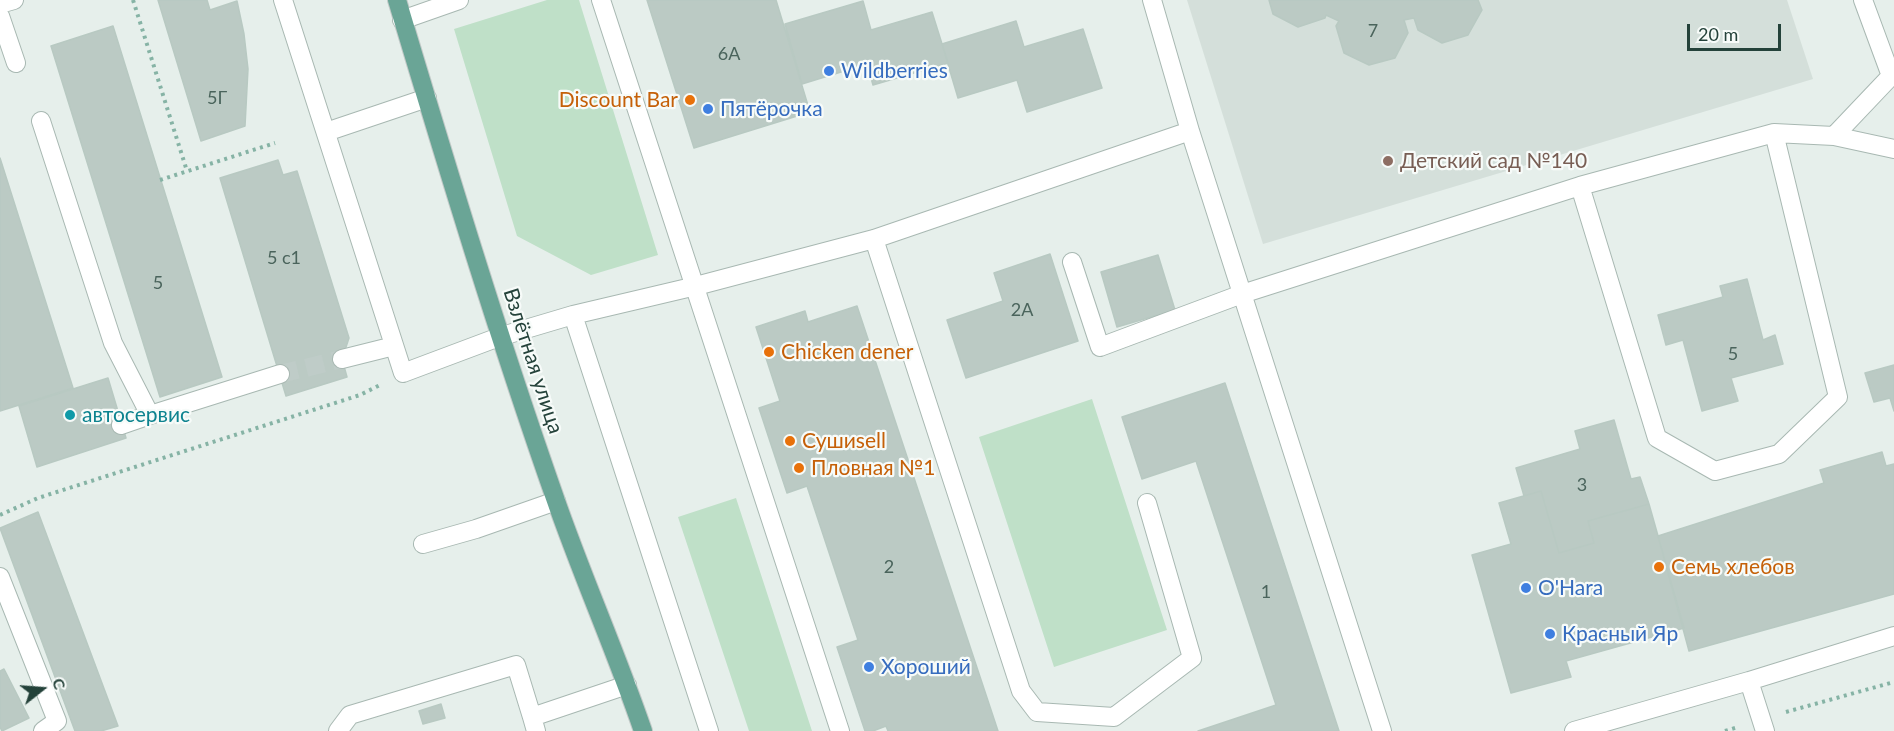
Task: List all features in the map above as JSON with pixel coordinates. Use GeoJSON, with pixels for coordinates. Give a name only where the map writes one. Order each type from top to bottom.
{"type":"FeatureCollection","features":[{"type":"Feature","properties":{"kind":"main road","name":"Взлётная улица"},"geometry":{"type":"LineString","coordinates":[[396,0],[500,337],[556,501],[643,731]]}},
{"type":"Feature","properties":{"kind":"lane"},"geometry":{"type":"LineString","coordinates":[[0,4],[14,0]]}},
{"type":"Feature","properties":{"kind":"lane"},"geometry":{"type":"LineString","coordinates":[[283,0],[403,373],[500,337],[573,315],[696,286],[874,239],[1190,131]]}},
{"type":"Feature","properties":{"kind":"lane"},"geometry":{"type":"LineString","coordinates":[[402,20],[459,0]]}},
{"type":"Feature","properties":{"kind":"lane"},"geometry":{"type":"LineString","coordinates":[[601,0],[840,731]]}},
{"type":"Feature","properties":{"kind":"lane"},"geometry":{"type":"LineString","coordinates":[[1152,0],[1190,131],[1382,731]]}},
{"type":"Feature","properties":{"kind":"lane"},"geometry":{"type":"LineString","coordinates":[[1834,136],[1891,76],[1863,0]]}},
{"type":"Feature","properties":{"kind":"lane"},"geometry":{"type":"LineString","coordinates":[[0,16],[16,63]]}},
{"type":"Feature","properties":{"kind":"lane"},"geometry":{"type":"LineString","coordinates":[[326,132],[427,98]]}},
{"type":"Feature","properties":{"kind":"lane"},"geometry":{"type":"LineString","coordinates":[[41,121],[113,343],[150,415]]}},
{"type":"Feature","properties":{"kind":"lane"},"geometry":{"type":"LineString","coordinates":[[1580,186],[1657,438],[1715,471],[1779,454],[1838,397],[1774,133]]}},
{"type":"Feature","properties":{"kind":"lane"},"geometry":{"type":"LineString","coordinates":[[1072,262],[1100,347],[1242,294],[1580,186],[1774,133],[1834,136],[1894,149]]}},
{"type":"Feature","properties":{"kind":"lane"},"geometry":{"type":"LineString","coordinates":[[874,239],[1021,691],[1036,712],[1116,724],[1192,658],[1147,503]]}},
{"type":"Feature","properties":{"kind":"lane"},"geometry":{"type":"LineString","coordinates":[[573,315],[709,731]]}},
{"type":"Feature","properties":{"kind":"lane"},"geometry":{"type":"LineString","coordinates":[[342,359],[394,346]]}},
{"type":"Feature","properties":{"kind":"lane"},"geometry":{"type":"LineString","coordinates":[[122,425],[280,374]]}},
{"type":"Feature","properties":{"kind":"lane"},"geometry":{"type":"LineString","coordinates":[[423,544],[476,530],[556,501]]}},
{"type":"Feature","properties":{"kind":"lane"},"geometry":{"type":"LineString","coordinates":[[0,577],[57,721],[43,731]]}},
{"type":"Feature","properties":{"kind":"lane"},"geometry":{"type":"LineString","coordinates":[[1574,731],[1749,681],[1894,636]]}},
{"type":"Feature","properties":{"kind":"lane"},"geometry":{"type":"LineString","coordinates":[[338,731],[350,715],[516,665],[533,724],[627,685]]}},
{"type":"Feature","properties":{"kind":"lane"},"geometry":{"type":"LineString","coordinates":[[1749,681],[1763,725]]}},
{"type":"Feature","properties":{"kind":"path"},"geometry":{"type":"LineString","coordinates":[[133,0],[187,171]]}},
{"type":"Feature","properties":{"kind":"path"},"geometry":{"type":"LineString","coordinates":[[160,180],[275,143]]}},
{"type":"Feature","properties":{"kind":"path"},"geometry":{"type":"LineString","coordinates":[[0,515],[38,498],[360,394],[403,373]]}},
{"type":"Feature","properties":{"kind":"path"},"geometry":{"type":"LineString","coordinates":[[1725,731],[1763,725],[1894,682]]}},
{"type":"Feature","properties":{"kind":"shaded area","name":"Детский сад №140"},"geometry":{"type":"Polygon","coordinates":[[[1187,0],[1787,0],[1813,79],[1263,244],[1187,0]]]}},
{"type":"Feature","properties":{"kind":"green space"},"geometry":{"type":"Polygon","coordinates":[[[547,0],[579,0],[658,255],[591,275],[517,236],[454,29],[547,0]]]}},
{"type":"Feature","properties":{"kind":"green space"},"geometry":{"type":"Polygon","coordinates":[[[1092,399],[1167,630],[1054,667],[979,437],[1092,399]]]}},
{"type":"Feature","properties":{"kind":"green space"},"geometry":{"type":"Polygon","coordinates":[[[736,498],[812,731],[749,731],[678,517],[736,498]]]}},
{"type":"Feature","properties":{"kind":"building"},"geometry":{"type":"Polygon","coordinates":[[[158,0],[207,0],[210,10],[237,1],[248,69],[245,126],[201,141],[158,0]]]}},
{"type":"Feature","properties":{"kind":"building"},"geometry":{"type":"Polygon","coordinates":[[[647,0],[776,0],[810,112],[694,148],[647,0]]]}},
{"type":"Feature","properties":{"kind":"building"},"geometry":{"type":"Polygon","coordinates":[[[1269,0],[1478,0],[1482,10],[1468,35],[1442,43],[1418,30],[1414,18],[1404,20],[1408,33],[1395,58],[1369,65],[1344,53],[1336,26],[1339,21],[1326,15],[1325,18],[1298,27],[1273,14],[1269,0]]]}},
{"type":"Feature","properties":{"kind":"building"},"geometry":{"type":"Polygon","coordinates":[[[863,1],[871,30],[932,12],[948,63],[873,85],[867,64],[802,84],[785,24],[863,1]]]}},
{"type":"Feature","properties":{"kind":"building"},"geometry":{"type":"Polygon","coordinates":[[[1016,21],[1024,47],[1083,29],[1102,88],[1027,112],[1017,80],[958,98],[942,44],[1016,21]]]}},
{"type":"Feature","properties":{"kind":"building"},"geometry":{"type":"Polygon","coordinates":[[[113,26],[222,377],[160,397],[51,46],[113,26]]]}},
{"type":"Feature","properties":{"kind":"building"},"geometry":{"type":"Polygon","coordinates":[[[0,158],[73,388],[0,411],[0,158]]]}},
{"type":"Feature","properties":{"kind":"building"},"geometry":{"type":"Polygon","coordinates":[[[278,160],[283,175],[297,171],[349,338],[342,359],[347,377],[286,396],[220,178],[278,160]]]}},
{"type":"Feature","properties":{"kind":"building"},"geometry":{"type":"Polygon","coordinates":[[[1050,254],[1078,341],[966,378],[947,320],[1003,301],[994,273],[1050,254]]]}},
{"type":"Feature","properties":{"kind":"building"},"geometry":{"type":"Polygon","coordinates":[[[1158,255],[1175,310],[1117,327],[1101,272],[1158,255]]]}},
{"type":"Feature","properties":{"kind":"building"},"geometry":{"type":"Polygon","coordinates":[[[1747,279],[1763,340],[1775,335],[1783,364],[1731,378],[1738,401],[1702,411],[1683,340],[1666,345],[1658,315],[1723,297],[1720,286],[1747,279]]]}},
{"type":"Feature","properties":{"kind":"building"},"geometry":{"type":"Polygon","coordinates":[[[857,306],[998,731],[888,731],[886,726],[873,731],[865,731],[837,647],[858,640],[807,486],[787,493],[759,408],[780,401],[756,327],[805,311],[808,322],[857,306]]]}},
{"type":"Feature","properties":{"kind":"building"},"geometry":{"type":"Polygon","coordinates":[[[1894,365],[1894,411],[1890,398],[1874,402],[1865,373],[1894,365]]]}},
{"type":"Feature","properties":{"kind":"building","name":"автосервис"},"geometry":{"type":"Polygon","coordinates":[[[108,378],[126,438],[37,467],[19,406],[108,378]]]}},
{"type":"Feature","properties":{"kind":"building"},"geometry":{"type":"Polygon","coordinates":[[[1225,383],[1339,731],[1198,731],[1276,705],[1196,461],[1142,479],[1122,417],[1225,383]]]}},
{"type":"Feature","properties":{"kind":"building"},"geometry":{"type":"Polygon","coordinates":[[[1614,420],[1631,479],[1640,477],[1649,504],[1588,521],[1594,543],[1559,553],[1541,491],[1524,496],[1516,468],[1580,449],[1575,431],[1614,420]]]}},
{"type":"Feature","properties":{"kind":"building"},"geometry":{"type":"Polygon","coordinates":[[[1882,452],[1886,466],[1894,464],[1894,594],[1689,651],[1658,536],[1824,483],[1820,470],[1882,452]]]}},
{"type":"Feature","properties":{"kind":"building"},"geometry":{"type":"Polygon","coordinates":[[[1541,491],[1559,553],[1594,543],[1588,521],[1649,504],[1684,628],[1566,661],[1571,677],[1511,693],[1472,555],[1511,544],[1499,503],[1541,491]]]}},
{"type":"Feature","properties":{"kind":"building"},"geometry":{"type":"Polygon","coordinates":[[[38,512],[118,726],[101,731],[75,731],[0,528],[38,512]]]}},
{"type":"Feature","properties":{"kind":"building"},"geometry":{"type":"Polygon","coordinates":[[[4,669],[29,718],[2,731],[0,727],[0,671],[4,669]]]}},
{"type":"Feature","properties":{"kind":"building"},"geometry":{"type":"Polygon","coordinates":[[[441,704],[445,718],[423,724],[419,711],[441,704]]]}},
{"type":"Feature","properties":{"kind":"tunnel"},"geometry":{"type":"LineString","coordinates":[[280,374],[342,359]]}},
{"type":"Feature","properties":{"kind":"place","name":"Wildberries"},"geometry":{"type":"Point","coordinates":[829,71]}},
{"type":"Feature","properties":{"kind":"place","name":"Discount Bar"},"geometry":{"type":"Point","coordinates":[690,100]}},
{"type":"Feature","properties":{"kind":"place","name":"Пятёрочка"},"geometry":{"type":"Point","coordinates":[708,109]}},
{"type":"Feature","properties":{"kind":"place","name":"Детский сад №140"},"geometry":{"type":"Point","coordinates":[1388,161]}},
{"type":"Feature","properties":{"kind":"place","name":"Chicken dener"},"geometry":{"type":"Point","coordinates":[769,352]}},
{"type":"Feature","properties":{"kind":"place","name":"автосервис"},"geometry":{"type":"Point","coordinates":[70,415]}},
{"type":"Feature","properties":{"kind":"place","name":"Сушиsell"},"geometry":{"type":"Point","coordinates":[790,441]}},
{"type":"Feature","properties":{"kind":"place","name":"Пловная №1"},"geometry":{"type":"Point","coordinates":[799,468]}},
{"type":"Feature","properties":{"kind":"place","name":"Семь хлебов"},"geometry":{"type":"Point","coordinates":[1659,567]}},
{"type":"Feature","properties":{"kind":"place","name":"O'Hara"},"geometry":{"type":"Point","coordinates":[1526,588]}},
{"type":"Feature","properties":{"kind":"place","name":"Красный Яр"},"geometry":{"type":"Point","coordinates":[1550,634]}},
{"type":"Feature","properties":{"kind":"place","name":"Хороший"},"geometry":{"type":"Point","coordinates":[869,667]}}]}
